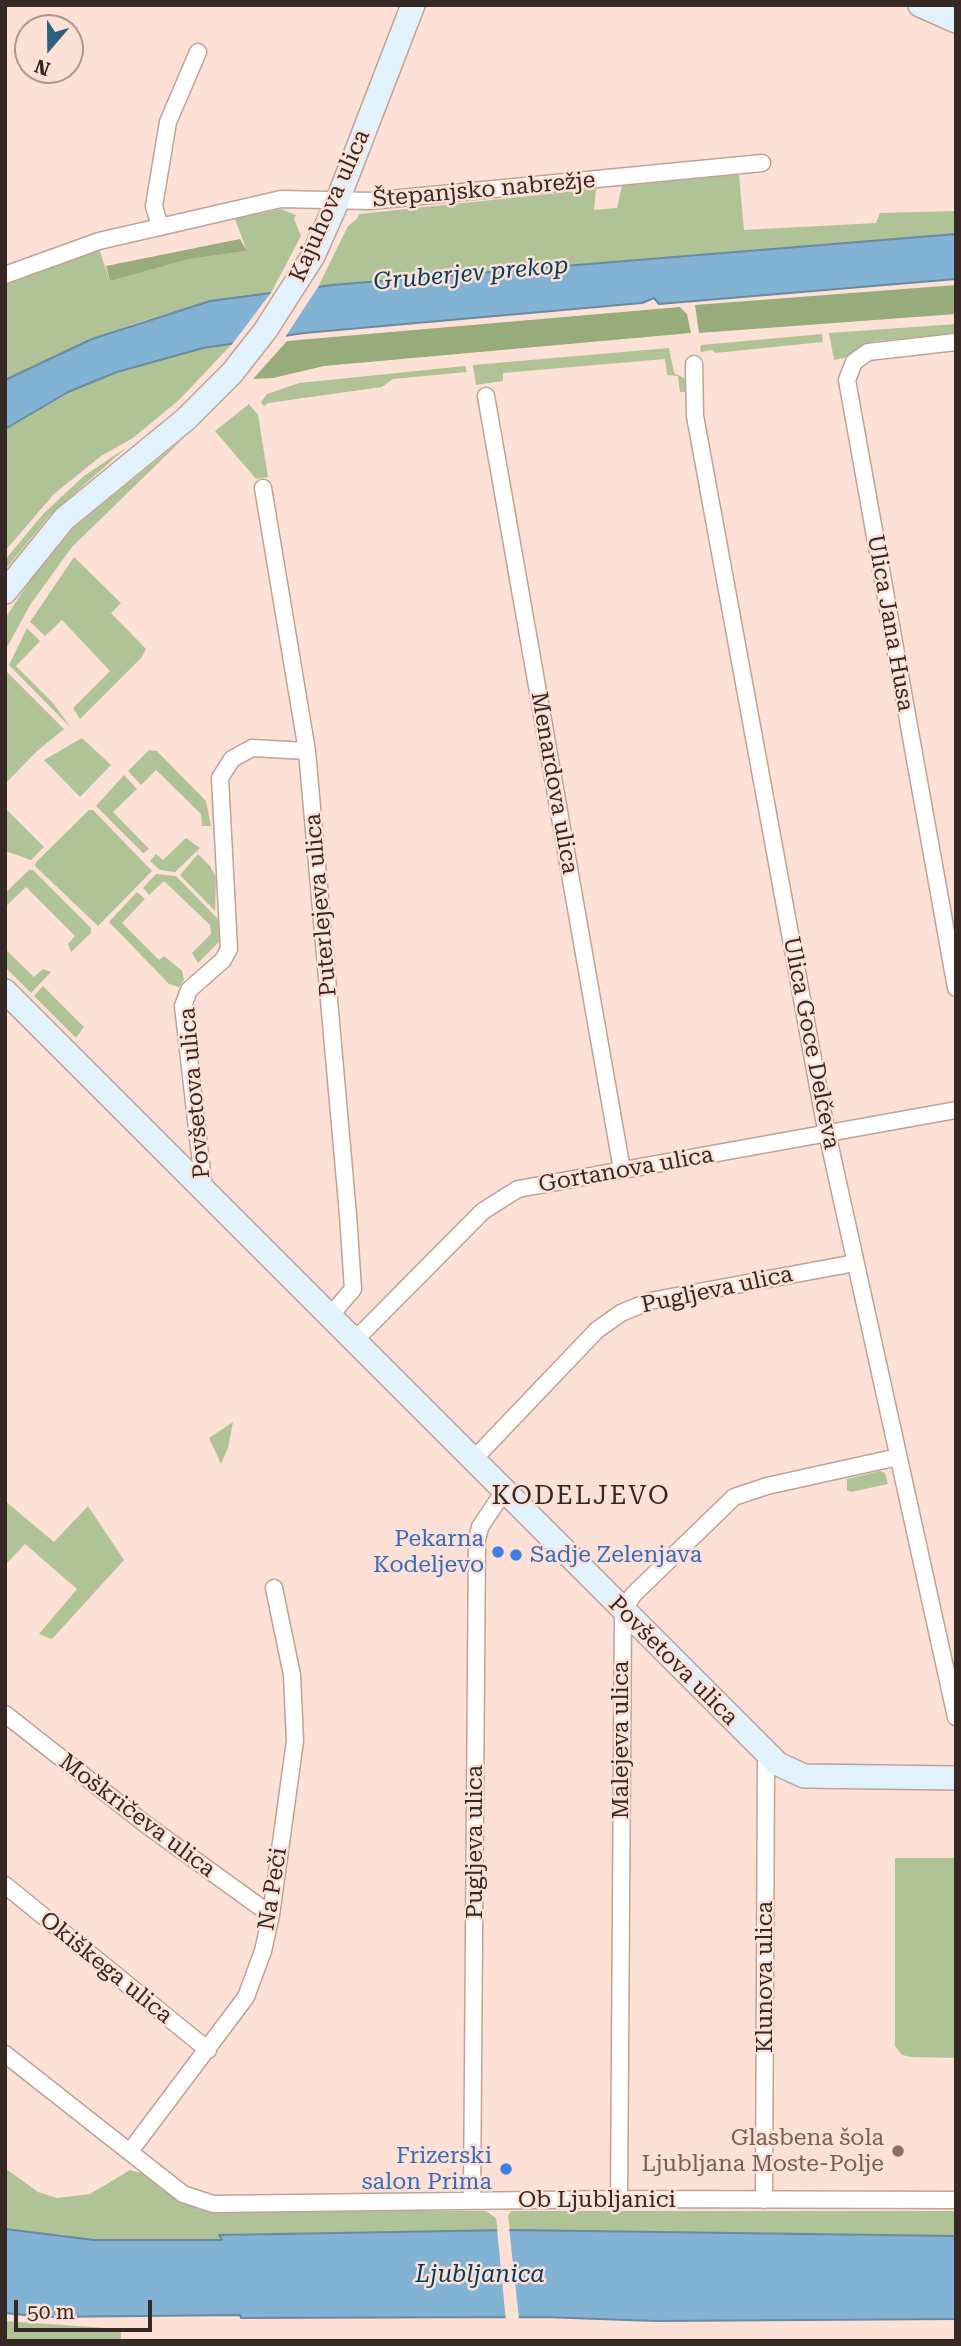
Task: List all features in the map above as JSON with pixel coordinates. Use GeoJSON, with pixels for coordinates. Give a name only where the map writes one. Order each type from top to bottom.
{"type":"FeatureCollection","features":[{"type":"Feature","properties":{"kind":"street","name":"Kajuhova ulica"},"geometry":{"type":"LineString","coordinates":[[5,592],[64,519],[186,419],[232,373],[265,331],[313,257],[413,5]]}},
{"type":"Feature","properties":{"kind":"street"},"geometry":{"type":"LineString","coordinates":[[920,5],[956,21]]}},
{"type":"Feature","properties":{"kind":"street"},"geometry":{"type":"LineString","coordinates":[[160,227],[154,206],[168,122],[198,52]]}},
{"type":"Feature","properties":{"kind":"street","name":"Štepanjsko nabrežje"},"geometry":{"type":"LineString","coordinates":[[5,275],[66,251],[281,199],[337,202],[512,190],[762,163]]}},
{"type":"Feature","properties":{"kind":"street","name":"Ulica Jana Husa"},"geometry":{"type":"LineString","coordinates":[[956,342],[877,349],[854,362],[847,380],[956,988]]}},
{"type":"Feature","properties":{"kind":"street","name":"Ulica Goce Delčeva"},"geometry":{"type":"LineString","coordinates":[[694,364],[695,416],[827,1134],[956,1717]]}},
{"type":"Feature","properties":{"kind":"street","name":"Menardova ulica"},"geometry":{"type":"LineString","coordinates":[[486,396],[622,1170]]}},
{"type":"Feature","properties":{"kind":"street","name":"Puterlejeva ulica"},"geometry":{"type":"LineString","coordinates":[[263,488],[307,751],[354,1286],[349,1296],[330,1316]]}},
{"type":"Feature","properties":{"kind":"street","name":"Povšetova ulica"},"geometry":{"type":"LineString","coordinates":[[204,1190],[183,1006],[195,984],[223,960],[229,949],[220,778],[232,760],[252,748],[307,751]]}},
{"type":"Feature","properties":{"kind":"street","name":"Povšetova ulica"},"geometry":{"type":"LineString","coordinates":[[5,991],[766,1754],[785,1769],[804,1776],[956,1778]]}},
{"type":"Feature","properties":{"kind":"street","name":"Gortanova ulica"},"geometry":{"type":"LineString","coordinates":[[354,1341],[483,1211],[501,1196],[518,1189],[956,1110]]}},
{"type":"Feature","properties":{"kind":"street","name":"Pugljeva ulica"},"geometry":{"type":"LineString","coordinates":[[473,1460],[597,1330],[621,1312],[650,1301],[855,1263]]}},
{"type":"Feature","properties":{"kind":"street"},"geometry":{"type":"LineString","coordinates":[[623,1611],[634,1595],[734,1497],[767,1486],[898,1457]]}},
{"type":"Feature","properties":{"kind":"street","name":"Pugljeva ulica"},"geometry":{"type":"LineString","coordinates":[[472,2200],[477,1540],[482,1522],[504,1491]]}},
{"type":"Feature","properties":{"kind":"street","name":"Na Peči"},"geometry":{"type":"LineString","coordinates":[[131,2150],[208,2050],[246,1997],[255,1979],[271,1915],[295,1741],[292,1675],[274,1588]]}},
{"type":"Feature","properties":{"kind":"street","name":"Malejeva ulica"},"geometry":{"type":"LineString","coordinates":[[619,2199],[623,1611]]}},
{"type":"Feature","properties":{"kind":"street","name":"Moškričeva ulica"},"geometry":{"type":"LineString","coordinates":[[5,1714],[148,1826],[271,1915]]}},
{"type":"Feature","properties":{"kind":"street","name":"Klunova ulica"},"geometry":{"type":"LineString","coordinates":[[764,2200],[766,1754]]}},
{"type":"Feature","properties":{"kind":"street","name":"Okiškega ulica"},"geometry":{"type":"LineString","coordinates":[[5,1885],[208,2050]]}},
{"type":"Feature","properties":{"kind":"street","name":"Ob Ljubljanici"},"geometry":{"type":"LineString","coordinates":[[5,2054],[131,2150],[183,2194],[213,2204],[619,2199],[956,2200]]}},
{"type":"Feature","properties":{"kind":"green space"},"geometry":{"type":"Polygon","coordinates":[[[739,174],[744,230],[876,223],[880,213],[956,211],[956,234],[318,287],[348,226],[359,214],[596,189],[594,210],[617,208],[622,186],[739,174]]]}},
{"type":"Feature","properties":{"kind":"green space"},"geometry":{"type":"Polygon","coordinates":[[[281,209],[296,215],[294,219],[301,236],[271,293],[210,301],[143,321],[92,339],[5,380],[5,285],[99,249],[110,281],[190,259],[247,251],[235,219],[281,209]]]}},
{"type":"Feature","properties":{"kind":"green space"},"geometry":{"type":"Polygon","coordinates":[[[240,239],[247,251],[190,259],[110,281],[106,266],[240,239]]]}},
{"type":"Feature","properties":{"kind":"green space"},"geometry":{"type":"Polygon","coordinates":[[[956,285],[956,314],[699,333],[695,305],[956,285]]]}},
{"type":"Feature","properties":{"kind":"green space"},"geometry":{"type":"Polygon","coordinates":[[[680,307],[687,314],[691,333],[324,366],[273,378],[253,379],[287,341],[680,307]]]}},
{"type":"Feature","properties":{"kind":"green space"},"geometry":{"type":"Polygon","coordinates":[[[956,324],[956,334],[876,341],[861,346],[848,357],[834,360],[829,333],[956,324]]]}},
{"type":"Feature","properties":{"kind":"green space"},"geometry":{"type":"Polygon","coordinates":[[[822,334],[823,342],[715,353],[712,350],[701,352],[700,348],[701,345],[822,334]]]}},
{"type":"Feature","properties":{"kind":"green space"},"geometry":{"type":"Polygon","coordinates":[[[232,344],[179,400],[133,438],[101,456],[54,494],[5,551],[5,429],[68,392],[117,372],[203,348],[232,344]]]}},
{"type":"Feature","properties":{"kind":"green space"},"geometry":{"type":"Polygon","coordinates":[[[669,348],[674,373],[686,379],[687,392],[680,392],[678,376],[667,375],[665,359],[503,373],[503,381],[476,385],[473,365],[669,348]]]}},
{"type":"Feature","properties":{"kind":"green space"},"geometry":{"type":"Polygon","coordinates":[[[465,366],[467,372],[393,379],[382,387],[268,403],[264,406],[261,402],[267,394],[299,383],[465,366]]]}},
{"type":"Feature","properties":{"kind":"green space"},"geometry":{"type":"Polygon","coordinates":[[[249,404],[258,415],[268,477],[256,479],[215,431],[249,404]]]}},
{"type":"Feature","properties":{"kind":"green space"},"geometry":{"type":"Polygon","coordinates":[[[185,437],[72,547],[30,605],[5,651],[5,620],[8,614],[38,569],[68,532],[185,437]]]}},
{"type":"Feature","properties":{"kind":"green space"},"geometry":{"type":"Polygon","coordinates":[[[127,447],[49,516],[5,570],[5,560],[44,513],[84,476],[127,447]]]}},
{"type":"Feature","properties":{"kind":"green space"},"geometry":{"type":"Polygon","coordinates":[[[74,557],[121,603],[111,613],[146,649],[142,657],[80,719],[73,708],[110,671],[62,620],[45,636],[30,622],[74,557]]]}},
{"type":"Feature","properties":{"kind":"green space"},"geometry":{"type":"Polygon","coordinates":[[[27,628],[40,641],[16,666],[53,703],[71,728],[9,665],[27,628]]]}},
{"type":"Feature","properties":{"kind":"green space"},"geometry":{"type":"Polygon","coordinates":[[[7,672],[64,729],[36,752],[5,784],[7,672]]]}},
{"type":"Feature","properties":{"kind":"green space"},"geometry":{"type":"Polygon","coordinates":[[[82,738],[111,765],[80,797],[44,760],[82,738]]]}},
{"type":"Feature","properties":{"kind":"green space"},"geometry":{"type":"Polygon","coordinates":[[[149,750],[157,751],[206,801],[211,826],[202,826],[201,814],[156,770],[141,785],[128,771],[149,750]]]}},
{"type":"Feature","properties":{"kind":"green space"},"geometry":{"type":"Polygon","coordinates":[[[124,775],[137,789],[113,812],[149,849],[143,853],[96,806],[124,775]]]}},
{"type":"Feature","properties":{"kind":"green space"},"geometry":{"type":"Polygon","coordinates":[[[5,808],[44,847],[31,860],[5,851],[5,808]]]}},
{"type":"Feature","properties":{"kind":"green space"},"geometry":{"type":"Polygon","coordinates":[[[89,810],[93,810],[152,871],[98,926],[35,866],[89,810]]]}},
{"type":"Feature","properties":{"kind":"green space"},"geometry":{"type":"Polygon","coordinates":[[[186,838],[200,848],[175,872],[160,870],[150,861],[156,854],[163,860],[186,838]]]}},
{"type":"Feature","properties":{"kind":"green space"},"geometry":{"type":"Polygon","coordinates":[[[198,854],[216,877],[215,911],[180,875],[198,854]]]}},
{"type":"Feature","properties":{"kind":"green space"},"geometry":{"type":"Polygon","coordinates":[[[29,870],[33,870],[91,928],[91,933],[71,952],[68,944],[75,936],[26,887],[5,907],[5,893],[29,870]]]}},
{"type":"Feature","properties":{"kind":"green space"},"geometry":{"type":"Polygon","coordinates":[[[156,874],[176,876],[220,921],[220,941],[198,963],[192,953],[211,934],[210,925],[164,881],[149,895],[143,888],[156,874]]]}},
{"type":"Feature","properties":{"kind":"green space"},"geometry":{"type":"Polygon","coordinates":[[[137,892],[145,899],[122,923],[159,960],[164,956],[182,971],[184,980],[179,987],[169,984],[109,922],[137,892]]]}},
{"type":"Feature","properties":{"kind":"green space"},"geometry":{"type":"Polygon","coordinates":[[[5,949],[34,977],[43,969],[51,972],[31,993],[5,967],[5,949]]]}},
{"type":"Feature","properties":{"kind":"green space"},"geometry":{"type":"Polygon","coordinates":[[[43,986],[84,1027],[76,1038],[34,996],[43,986]]]}},
{"type":"Feature","properties":{"kind":"green space"},"geometry":{"type":"Polygon","coordinates":[[[233,1422],[228,1448],[221,1464],[209,1438],[233,1422]]]}},
{"type":"Feature","properties":{"kind":"green space"},"geometry":{"type":"Polygon","coordinates":[[[880,1471],[885,1473],[888,1484],[851,1492],[847,1490],[847,1479],[880,1471]]]}},
{"type":"Feature","properties":{"kind":"green space"},"geometry":{"type":"Polygon","coordinates":[[[5,1501],[54,1542],[88,1506],[124,1560],[52,1639],[39,1634],[77,1589],[25,1544],[5,1565],[5,1501]]]}},
{"type":"Feature","properties":{"kind":"green space"},"geometry":{"type":"Polygon","coordinates":[[[895,1858],[956,1858],[956,2058],[911,2057],[902,2055],[895,2046],[895,1858]]]}},
{"type":"Feature","properties":{"kind":"green space"},"geometry":{"type":"Polygon","coordinates":[[[5,2168],[38,2192],[57,2198],[90,2194],[130,2170],[144,2174],[179,2200],[200,2210],[486,2211],[496,2218],[498,2231],[219,2235],[223,2240],[94,2240],[66,2238],[65,2235],[26,2234],[5,2229],[5,2168]]]}},
{"type":"Feature","properties":{"kind":"green space"},"geometry":{"type":"Polygon","coordinates":[[[511,2211],[956,2211],[956,2236],[510,2230],[508,2216],[511,2211]]]}},
{"type":"Feature","properties":{"kind":"green space"},"geometry":{"type":"Polygon","coordinates":[[[5,2321],[121,2329],[121,2341],[5,2341],[5,2321]]]}},
{"type":"Feature","properties":{"kind":"water","name":"Gruberjev prekop"},"geometry":{"type":"Polygon","coordinates":[[[956,234],[956,279],[659,304],[654,298],[642,303],[304,333],[203,348],[117,372],[68,392],[5,429],[5,380],[92,339],[210,301],[332,285],[956,234]]]}},
{"type":"Feature","properties":{"kind":"water","name":"Ljubljanica"},"geometry":{"type":"Polygon","coordinates":[[[5,2229],[94,2240],[222,2240],[219,2235],[510,2230],[956,2236],[956,2319],[655,2321],[543,2317],[241,2318],[240,2315],[45,2317],[5,2313],[5,2229]]]}},
{"type":"Feature","properties":{"kind":"pier"},"geometry":{"type":"Polygon","coordinates":[[[320,284],[284,339],[230,347],[273,290],[320,284]]]}},
{"type":"Feature","properties":{"kind":"pier"},"geometry":{"type":"Polygon","coordinates":[[[509,2227],[519,2323],[506,2322],[497,2228],[509,2227]]]}},
{"type":"Feature","properties":{"kind":"place","name":"Pekarna Kodeljevo"},"geometry":{"type":"Point","coordinates":[498,1552]}},
{"type":"Feature","properties":{"kind":"place","name":"Sadje Zelenjava"},"geometry":{"type":"Point","coordinates":[516,1555]}},
{"type":"Feature","properties":{"kind":"place","name":"Glasbena šola Ljubljana Moste-Polje"},"geometry":{"type":"Point","coordinates":[898,2151]}},
{"type":"Feature","properties":{"kind":"place","name":"Frizerski salon Prima"},"geometry":{"type":"Point","coordinates":[506,2169]}},
{"type":"Feature","properties":{"kind":"district","name":"KODELJEVO"},"geometry":{"type":"Point","coordinates":[581,1496]}}]}
